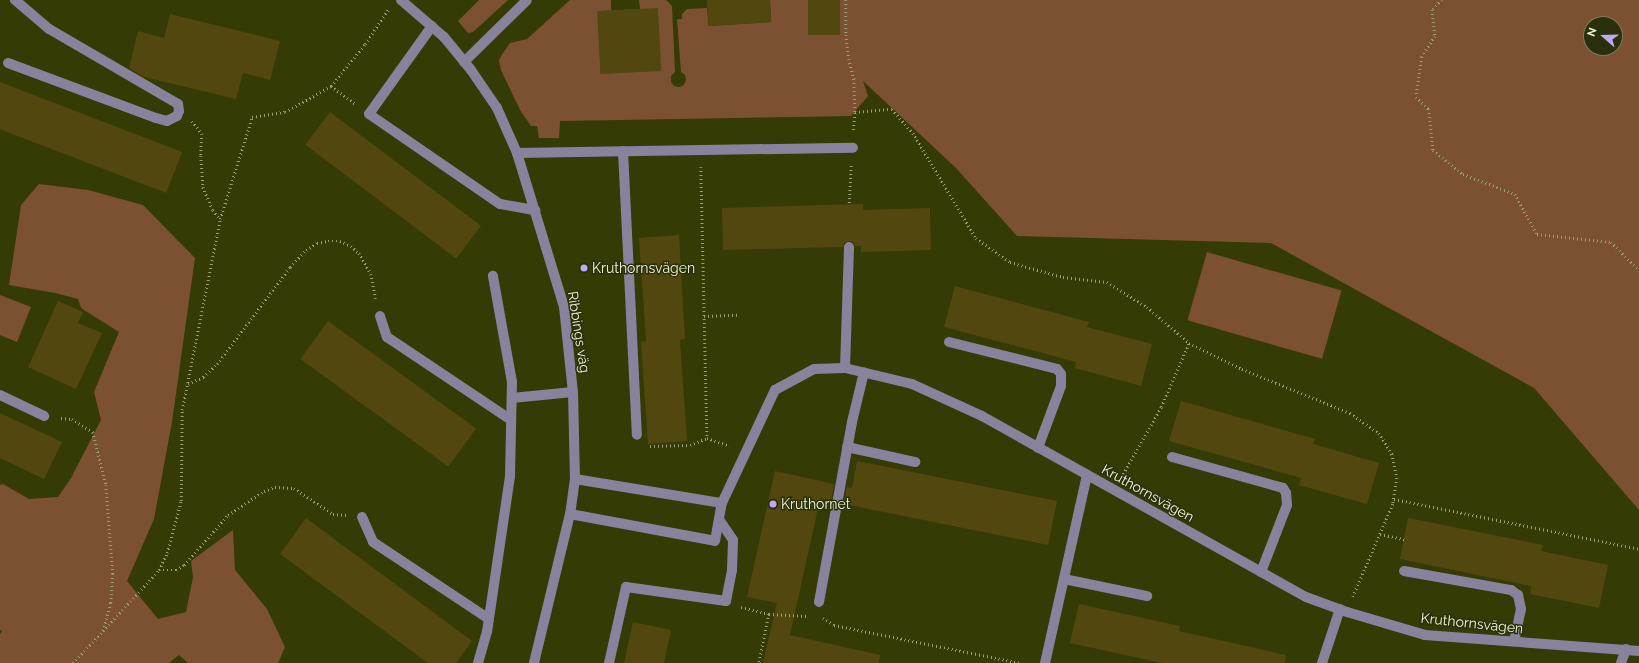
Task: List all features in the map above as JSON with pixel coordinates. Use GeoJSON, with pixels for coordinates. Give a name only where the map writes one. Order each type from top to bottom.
{"type":"FeatureCollection","features":[{"type":"Feature","properties":{"kind":"street"},"geometry":{"type":"LineString","coordinates":[[8,63],[156,118],[167,121],[176,116],[179,111],[178,104],[49,29],[15,0]]}},
{"type":"Feature","properties":{"kind":"street","name":"Ribbings väg"},"geometry":{"type":"LineString","coordinates":[[401,0],[432,26],[471,70],[497,108],[517,153],[536,210],[564,307],[573,392],[575,479],[570,514],[534,663]]}},
{"type":"Feature","properties":{"kind":"street"},"geometry":{"type":"LineString","coordinates":[[464,62],[526,0]]}},
{"type":"Feature","properties":{"kind":"street"},"geometry":{"type":"LineString","coordinates":[[432,26],[369,114],[500,204],[536,210]]}},
{"type":"Feature","properties":{"kind":"street"},"geometry":{"type":"LineString","coordinates":[[517,153],[700,149],[853,148]]}},
{"type":"Feature","properties":{"kind":"street"},"geometry":{"type":"LineString","coordinates":[[623,151],[637,435]]}},
{"type":"Feature","properties":{"kind":"street"},"geometry":{"type":"LineString","coordinates":[[845,368],[849,247]]}},
{"type":"Feature","properties":{"kind":"street"},"geometry":{"type":"LineString","coordinates":[[478,663],[487,632],[510,476],[512,382],[493,276]]}},
{"type":"Feature","properties":{"kind":"street"},"geometry":{"type":"LineString","coordinates":[[380,316],[387,337],[511,420]]}},
{"type":"Feature","properties":{"kind":"street"},"geometry":{"type":"LineString","coordinates":[[950,342],[1057,369],[1061,374],[1061,386],[1038,448]]}},
{"type":"Feature","properties":{"kind":"street","name":"Kruthornsvägen"},"geometry":{"type":"LineString","coordinates":[[570,514],[715,541],[722,503],[775,390],[814,369],[845,368],[912,384],[982,416],[1306,597],[1343,611],[1425,635],[1639,651]]}},
{"type":"Feature","properties":{"kind":"street"},"geometry":{"type":"LineString","coordinates":[[819,602],[847,447],[864,372]]}},
{"type":"Feature","properties":{"kind":"street"},"geometry":{"type":"LineString","coordinates":[[512,398],[573,392]]}},
{"type":"Feature","properties":{"kind":"street"},"geometry":{"type":"LineString","coordinates":[[0,395],[44,416]]}},
{"type":"Feature","properties":{"kind":"street"},"geometry":{"type":"LineString","coordinates":[[847,447],[915,462]]}},
{"type":"Feature","properties":{"kind":"street"},"geometry":{"type":"LineString","coordinates":[[1172,457],[1283,488],[1286,493],[1287,505],[1261,572]]}},
{"type":"Feature","properties":{"kind":"street"},"geometry":{"type":"LineString","coordinates":[[1045,663],[1087,475]]}},
{"type":"Feature","properties":{"kind":"street"},"geometry":{"type":"LineString","coordinates":[[575,479],[722,503]]}},
{"type":"Feature","properties":{"kind":"street"},"geometry":{"type":"LineString","coordinates":[[362,517],[373,542],[489,619]]}},
{"type":"Feature","properties":{"kind":"street"},"geometry":{"type":"LineString","coordinates":[[609,663],[626,588],[726,602],[732,570],[733,540],[719,519]]}},
{"type":"Feature","properties":{"kind":"street"},"geometry":{"type":"LineString","coordinates":[[1404,571],[1511,590],[1518,595],[1521,609],[1514,642]]}},
{"type":"Feature","properties":{"kind":"street"},"geometry":{"type":"LineString","coordinates":[[1064,579],[1147,596]]}},
{"type":"Feature","properties":{"kind":"street"},"geometry":{"type":"LineString","coordinates":[[1322,663],[1343,611]]}},
{"type":"Feature","properties":{"kind":"street"},"geometry":{"type":"LineString","coordinates":[[1621,663],[1626,649]]}},
{"type":"Feature","properties":{"kind":"path"},"geometry":{"type":"LineString","coordinates":[[846,0],[846,35],[849,59],[854,79],[855,112],[849,203]]}},
{"type":"Feature","properties":{"kind":"path"},"geometry":{"type":"LineString","coordinates":[[1442,0],[1432,10],[1435,36],[1422,57],[1416,97],[1429,109],[1432,150],[1463,174],[1515,194],[1537,234],[1611,242],[1639,270]]}},
{"type":"Feature","properties":{"kind":"path"},"geometry":{"type":"LineString","coordinates":[[73,663],[159,570],[167,553],[181,501],[182,410],[220,219],[252,117],[286,112],[331,86],[365,44],[391,6]]}},
{"type":"Feature","properties":{"kind":"path"},"geometry":{"type":"LineString","coordinates":[[331,86],[369,114]]}},
{"type":"Feature","properties":{"kind":"path"},"geometry":{"type":"LineString","coordinates":[[855,112],[892,109],[913,133],[976,238],[1010,262],[1063,278],[1107,282],[1147,307],[1189,343],[1242,369],[1350,413],[1379,433],[1392,454],[1396,478],[1394,499],[1380,534],[1343,611]]}},
{"type":"Feature","properties":{"kind":"path"},"geometry":{"type":"LineString","coordinates":[[176,116],[189,118],[198,126],[202,134],[201,156],[203,187],[213,210],[220,219]]}},
{"type":"Feature","properties":{"kind":"path"},"geometry":{"type":"LineString","coordinates":[[700,149],[707,438]]}},
{"type":"Feature","properties":{"kind":"path"},"geometry":{"type":"LineString","coordinates":[[188,384],[203,377],[217,364],[290,267],[306,250],[317,243],[340,241],[351,246],[359,253],[371,274],[380,316]]}},
{"type":"Feature","properties":{"kind":"path"},"geometry":{"type":"LineString","coordinates":[[704,316],[738,315]]}},
{"type":"Feature","properties":{"kind":"path"},"geometry":{"type":"LineString","coordinates":[[1111,489],[1125,472],[1161,407],[1189,343]]}},
{"type":"Feature","properties":{"kind":"path"},"geometry":{"type":"LineString","coordinates":[[44,416],[72,419],[93,432],[106,485],[113,574],[111,603],[104,631]]}},
{"type":"Feature","properties":{"kind":"path"},"geometry":{"type":"LineString","coordinates":[[637,435],[641,446],[690,445],[707,438],[746,450]]}},
{"type":"Feature","properties":{"kind":"path"},"geometry":{"type":"LineString","coordinates":[[159,570],[176,570],[184,565],[228,516],[259,494],[275,487],[294,488],[333,514],[362,517]]}},
{"type":"Feature","properties":{"kind":"path"},"geometry":{"type":"LineString","coordinates":[[1394,499],[1639,549]]}},
{"type":"Feature","properties":{"kind":"path"},"geometry":{"type":"LineString","coordinates":[[1380,534],[1404,539]]}},
{"type":"Feature","properties":{"kind":"path"},"geometry":{"type":"LineString","coordinates":[[726,602],[769,614],[821,617],[834,625],[1020,663]]}},
{"type":"Feature","properties":{"kind":"path"},"geometry":{"type":"LineString","coordinates":[[819,602],[821,617]]}},
{"type":"Feature","properties":{"kind":"path"},"geometry":{"type":"LineString","coordinates":[[759,663],[769,614]]}},
{"type":"Feature","properties":{"kind":"shaded area"},"geometry":{"type":"Polygon","coordinates":[[[479,0],[508,0],[473,32],[468,33],[458,21],[479,0]]]}},
{"type":"Feature","properties":{"kind":"shaded area"},"geometry":{"type":"Polygon","coordinates":[[[570,0],[611,0],[611,10],[597,11],[640,9],[639,0],[666,0],[672,6],[675,72],[671,76],[671,82],[674,86],[679,87],[684,85],[686,80],[685,75],[681,72],[677,19],[682,19],[682,14],[687,9],[707,8],[709,26],[771,22],[770,0],[1639,0],[1639,510],[1534,388],[1271,243],[1017,236],[956,168],[863,81],[868,96],[851,116],[560,121],[559,138],[539,138],[537,126],[531,126],[520,110],[501,70],[499,61],[510,43],[527,39],[570,0]]]}},
{"type":"Feature","properties":{"kind":"shaded area"},"geometry":{"type":"Polygon","coordinates":[[[39,184],[88,190],[143,205],[195,258],[172,422],[154,519],[127,581],[158,619],[186,612],[193,577],[191,561],[233,530],[235,570],[267,609],[285,647],[278,663],[188,663],[179,655],[169,663],[0,663],[0,634],[2,631],[0,630],[0,485],[3,484],[29,499],[58,497],[71,478],[101,420],[94,392],[119,332],[81,308],[78,299],[55,293],[9,285],[21,205],[39,184]]]}},
{"type":"Feature","properties":{"kind":"shaded area"},"geometry":{"type":"Polygon","coordinates":[[[1207,252],[1342,291],[1322,359],[1187,320],[1207,252]]]}},
{"type":"Feature","properties":{"kind":"shaded area"},"geometry":{"type":"Polygon","coordinates":[[[0,295],[31,307],[17,342],[0,335],[0,295]]]}},
{"type":"Feature","properties":{"kind":"building"},"geometry":{"type":"Polygon","coordinates":[[[707,0],[770,0],[771,22],[708,26],[707,0]]]}},
{"type":"Feature","properties":{"kind":"building"},"geometry":{"type":"Polygon","coordinates":[[[808,0],[840,0],[840,35],[808,35],[808,0]]]}},
{"type":"Feature","properties":{"kind":"building"},"geometry":{"type":"Polygon","coordinates":[[[658,8],[661,71],[600,74],[597,11],[658,8]]]}},
{"type":"Feature","properties":{"kind":"building"},"geometry":{"type":"Polygon","coordinates":[[[170,14],[280,41],[270,80],[243,73],[236,99],[144,77],[129,68],[138,31],[164,38],[170,14]]]}},
{"type":"Feature","properties":{"kind":"building"},"geometry":{"type":"Polygon","coordinates":[[[0,82],[182,152],[166,193],[0,129],[0,82]]]}},
{"type":"Feature","properties":{"kind":"building"},"geometry":{"type":"Polygon","coordinates":[[[330,112],[481,226],[456,258],[305,145],[330,112]]]}},
{"type":"Feature","properties":{"kind":"building"},"geometry":{"type":"Polygon","coordinates":[[[863,204],[863,210],[930,208],[931,250],[861,252],[861,246],[855,246],[853,242],[849,241],[844,243],[843,247],[723,250],[722,208],[863,204]]]}},
{"type":"Feature","properties":{"kind":"building"},"geometry":{"type":"Polygon","coordinates":[[[679,235],[685,339],[680,340],[687,441],[648,444],[641,342],[646,341],[639,238],[679,235]]]}},
{"type":"Feature","properties":{"kind":"building"},"geometry":{"type":"Polygon","coordinates":[[[955,286],[1089,322],[1087,327],[1152,344],[1141,386],[1075,368],[1076,362],[944,327],[955,286]]]}},
{"type":"Feature","properties":{"kind":"building"},"geometry":{"type":"Polygon","coordinates":[[[58,301],[83,312],[78,323],[102,333],[76,389],[28,367],[58,301]]]}},
{"type":"Feature","properties":{"kind":"building"},"geometry":{"type":"Polygon","coordinates":[[[328,321],[476,429],[448,467],[300,359],[328,321]]]}},
{"type":"Feature","properties":{"kind":"building"},"geometry":{"type":"Polygon","coordinates":[[[1181,401],[1315,439],[1313,444],[1379,463],[1367,504],[1299,485],[1301,478],[1169,441],[1181,401]]]}},
{"type":"Feature","properties":{"kind":"building"},"geometry":{"type":"Polygon","coordinates":[[[0,413],[62,442],[44,479],[0,458],[0,413]]]}},
{"type":"Feature","properties":{"kind":"building"},"geometry":{"type":"Polygon","coordinates":[[[857,461],[1057,501],[1048,545],[844,504],[847,487],[852,488],[857,461]]]}},
{"type":"Feature","properties":{"kind":"building"},"geometry":{"type":"Polygon","coordinates":[[[775,471],[834,484],[831,502],[820,499],[790,635],[880,655],[879,663],[763,663],[777,603],[747,597],[775,471]]]}},
{"type":"Feature","properties":{"kind":"building"},"geometry":{"type":"Polygon","coordinates":[[[306,518],[472,641],[456,663],[428,663],[280,554],[306,518]]]}},
{"type":"Feature","properties":{"kind":"building"},"geometry":{"type":"Polygon","coordinates":[[[1408,518],[1543,545],[1541,551],[1608,565],[1599,608],[1530,594],[1531,586],[1400,559],[1408,518]]]}},
{"type":"Feature","properties":{"kind":"building"},"geometry":{"type":"Polygon","coordinates":[[[1079,604],[1180,626],[1179,631],[1286,655],[1285,663],[1162,663],[1070,643],[1079,604]]]}},
{"type":"Feature","properties":{"kind":"building"},"geometry":{"type":"Polygon","coordinates":[[[633,622],[671,630],[664,663],[624,663],[633,622]]]}},
{"type":"Feature","properties":{"kind":"place","name":"Kruthornsvägen"},"geometry":{"type":"Point","coordinates":[584,268]}},
{"type":"Feature","properties":{"kind":"place","name":"Kruthornet"},"geometry":{"type":"Point","coordinates":[773,504]}}]}
